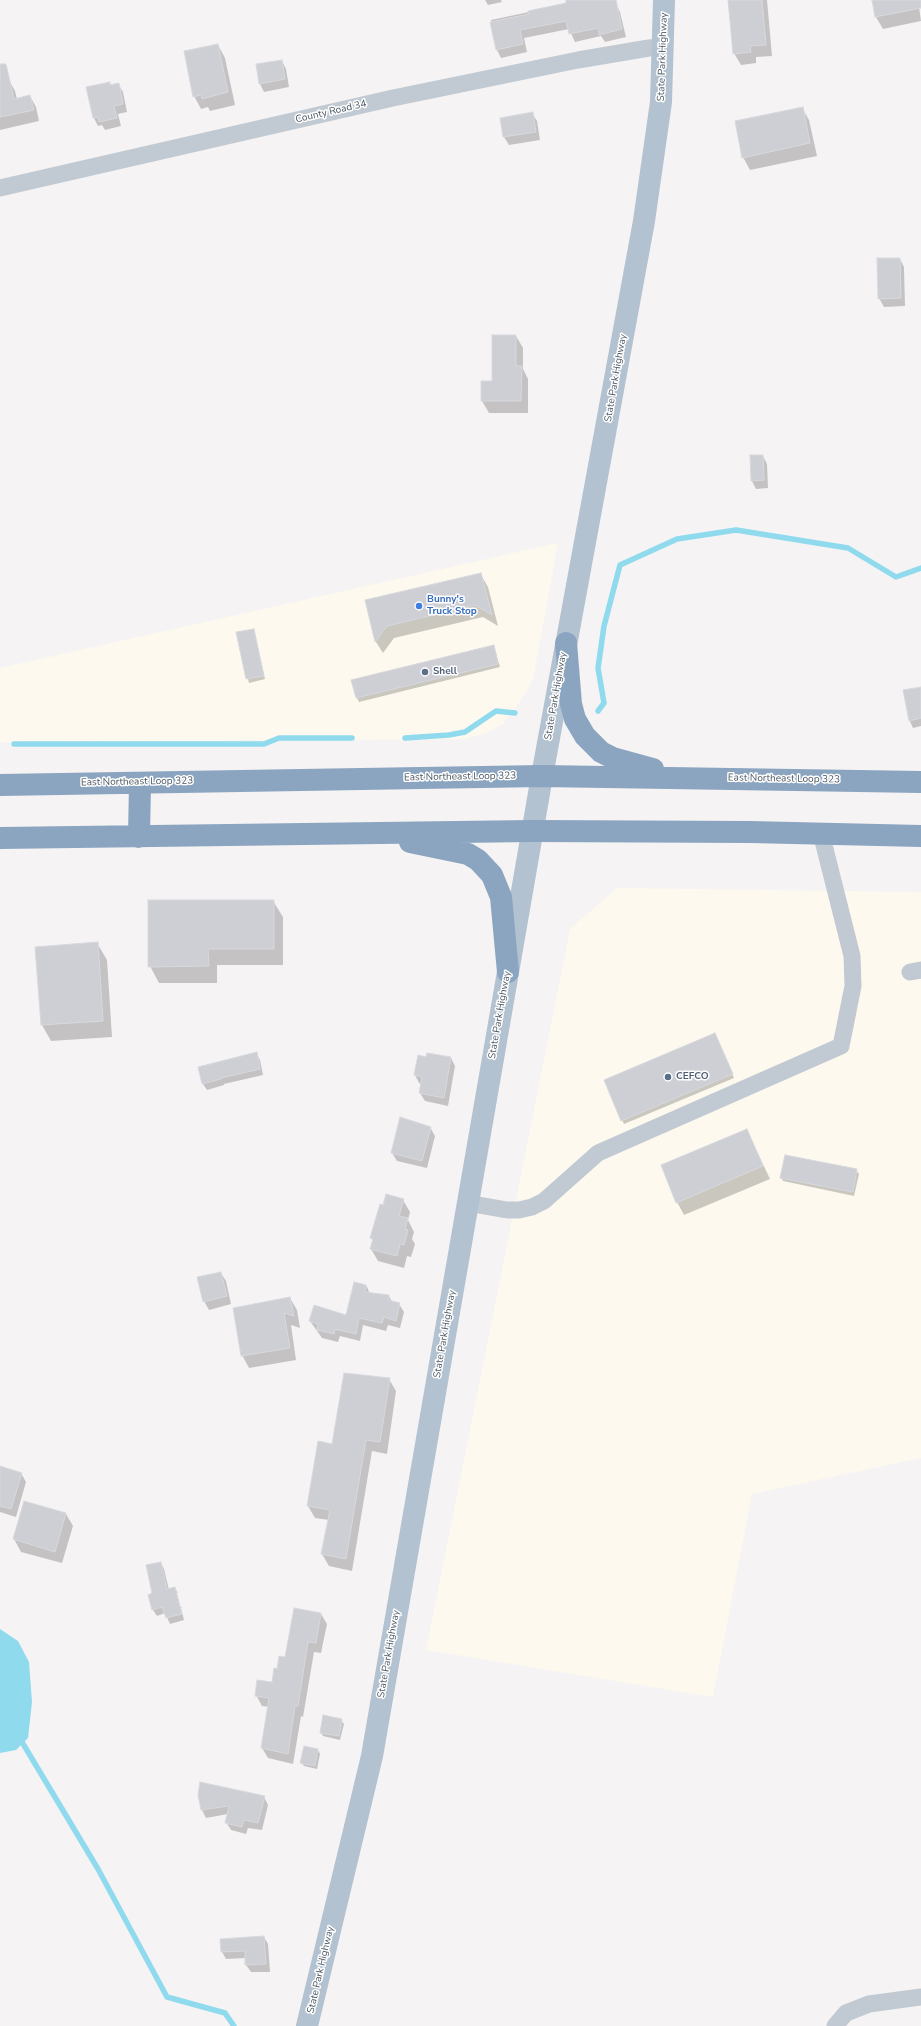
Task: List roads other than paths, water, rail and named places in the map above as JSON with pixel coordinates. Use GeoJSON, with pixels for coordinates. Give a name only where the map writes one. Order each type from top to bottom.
{"type":"FeatureCollection","features":[{"type":"Feature","properties":{"kind":"highway"},"geometry":{"type":"LineString","coordinates":[[566,643],[571,704],[575,719],[585,736],[601,752],[613,758],[679,777]]}},
{"type":"Feature","properties":{"kind":"highway","name":"East Northeast Loop 323"},"geometry":{"type":"LineString","coordinates":[[0,785],[542,776],[921,782]]}},
{"type":"Feature","properties":{"kind":"highway"},"geometry":{"type":"LineString","coordinates":[[139,837],[140,783]]}},
{"type":"Feature","properties":{"kind":"highway"},"geometry":{"type":"LineString","coordinates":[[0,838],[532,831],[821,833],[921,836]]}},
{"type":"Feature","properties":{"kind":"highway"},"geometry":{"type":"LineString","coordinates":[[363,834],[468,854],[486,868],[497,885],[501,898],[508,972]]}},
{"type":"Feature","properties":{"kind":"main road","name":"State Park Highway"},"geometry":{"type":"LineString","coordinates":[[307,2026],[372,1756],[532,831],[652,175],[662,102],[664,0]]}},
{"type":"Feature","properties":{"kind":"street","name":"County Road 34"},"geometry":{"type":"LineString","coordinates":[[0,188],[393,98],[578,60],[664,47]]}},
{"type":"Feature","properties":{"kind":"street"},"geometry":{"type":"LineString","coordinates":[[467,1203],[507,1210],[519,1210],[532,1207],[544,1201],[598,1153],[841,1046],[852,986],[852,956],[821,833]]}},
{"type":"Feature","properties":{"kind":"street"},"geometry":{"type":"LineString","coordinates":[[835,2026],[846,2013],[869,2004],[921,1997]]}},
{"type":"Feature","properties":{"kind":"water"},"geometry":{"type":"Polygon","coordinates":[[[0,1629],[18,1641],[29,1662],[32,1702],[28,1738],[16,1750],[0,1753],[0,1629]]]}},
{"type":"Feature","properties":{"kind":"waterway"},"geometry":{"type":"LineString","coordinates":[[598,711],[604,703],[598,668],[604,626],[620,565],[677,539],[736,530],[848,548],[896,577],[921,568]]}},
{"type":"Feature","properties":{"kind":"waterway"},"geometry":{"type":"LineString","coordinates":[[405,738],[449,735],[465,732],[496,711],[515,713]]}},
{"type":"Feature","properties":{"kind":"waterway"},"geometry":{"type":"LineString","coordinates":[[14,744],[264,744],[279,738],[352,738]]}},
{"type":"Feature","properties":{"kind":"waterway"},"geometry":{"type":"LineString","coordinates":[[19,1737],[98,1869],[167,1997],[225,2013],[234,2026]]}},
{"type":"Feature","properties":{"kind":"place","name":"Bunny's Truck Stop"},"geometry":{"type":"Point","coordinates":[419,606]}},
{"type":"Feature","properties":{"kind":"place","name":"Shell"},"geometry":{"type":"Point","coordinates":[425,672]}},
{"type":"Feature","properties":{"kind":"place","name":"CEFCO"},"geometry":{"type":"Point","coordinates":[668,1077]}}]}
